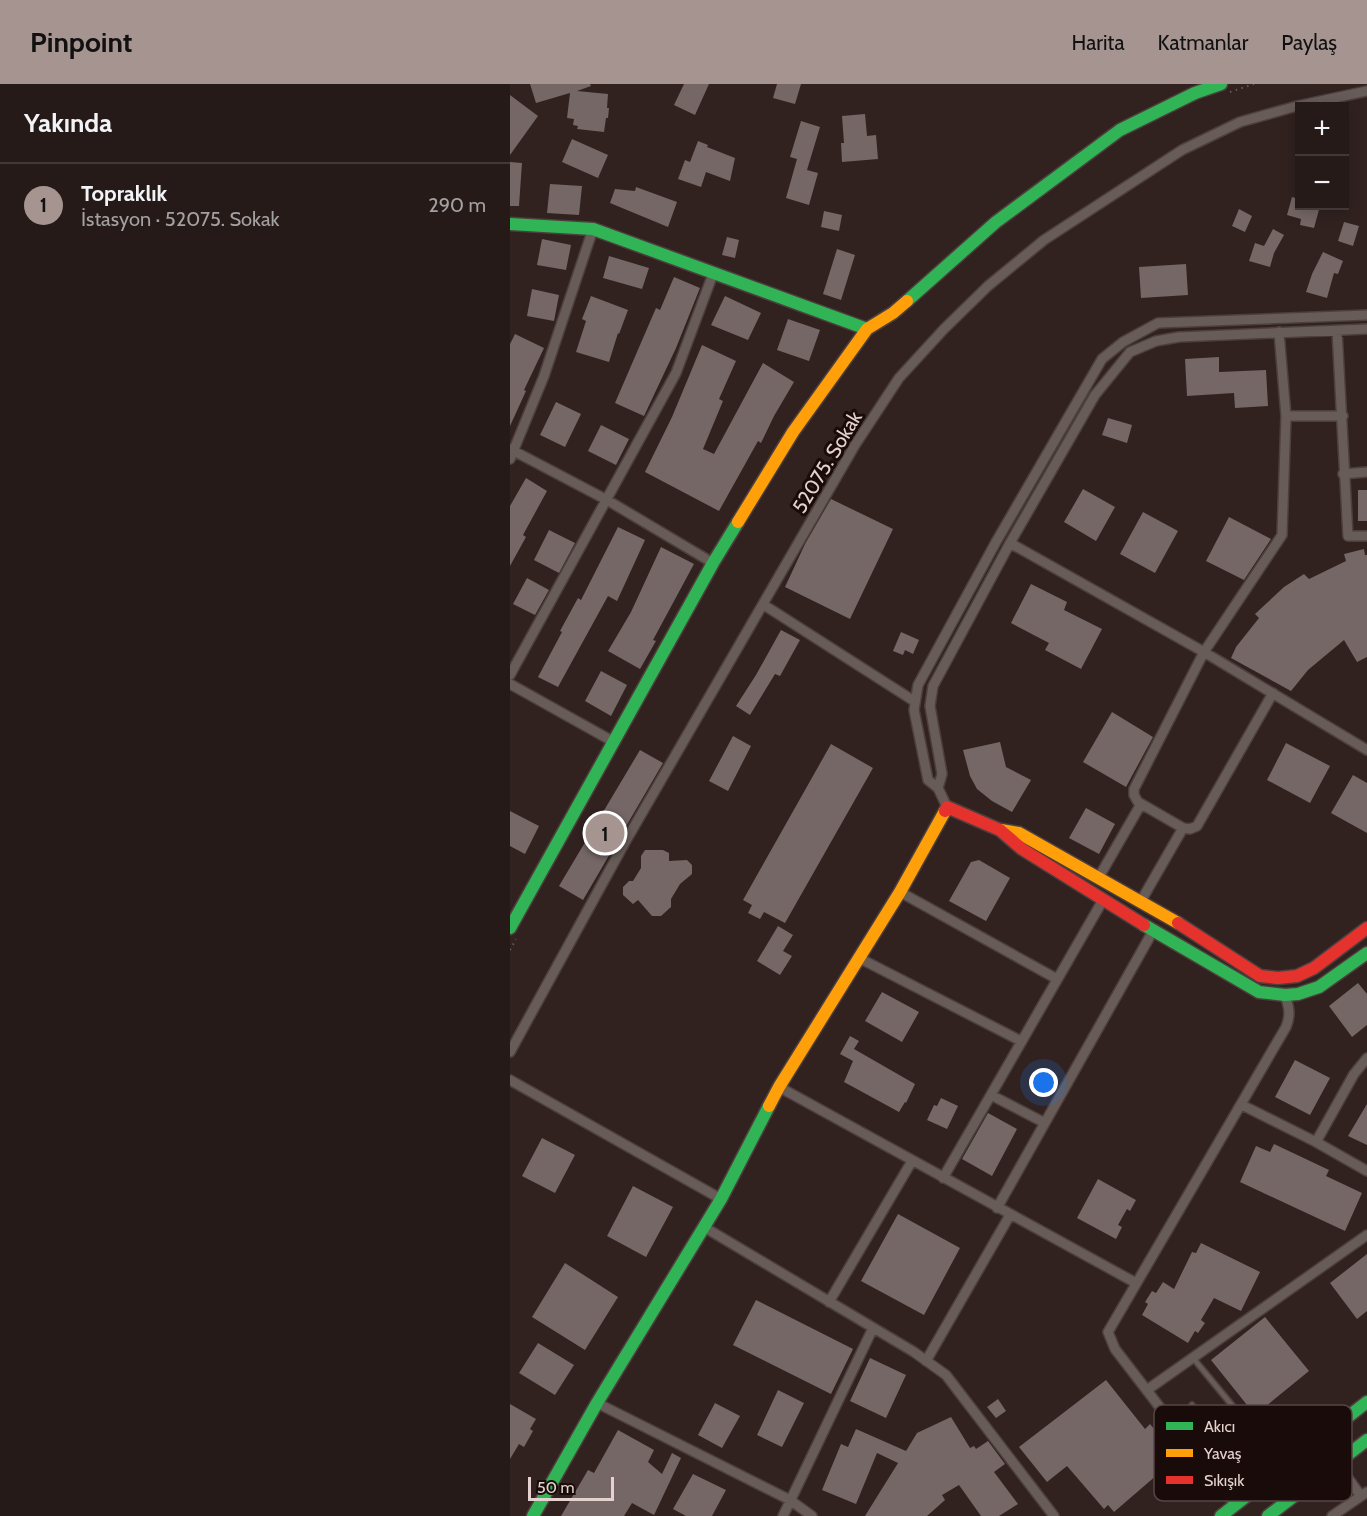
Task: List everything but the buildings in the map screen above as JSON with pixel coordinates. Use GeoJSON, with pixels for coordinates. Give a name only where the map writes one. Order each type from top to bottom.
{"type":"FeatureCollection","features":[{"type":"Feature","properties":{"kind":"main road"},"geometry":{"type":"LineString","coordinates":[[510,928],[714,563],[793,432],[867,329],[893,313],[996,222],[1120,130],[1194,93],[1221,84]]}},
{"type":"Feature","properties":{"kind":"main road"},"geometry":{"type":"LineString","coordinates":[[510,224],[593,229],[867,329]]}},
{"type":"Feature","properties":{"kind":"main road"},"geometry":{"type":"LineString","coordinates":[[533,1516],[597,1403],[721,1199],[779,1087],[900,892],[947,807],[1000,830],[1019,833],[1141,901],[1260,976],[1278,979],[1299,976],[1322,963],[1367,928]]}},
{"type":"Feature","properties":{"kind":"main road"},"geometry":{"type":"LineString","coordinates":[[1000,830],[1023,849],[1103,900],[1259,992],[1298,994],[1319,987],[1365,959]]}},
{"type":"Feature","properties":{"kind":"main road"},"geometry":{"type":"LineString","coordinates":[[1352,1412],[1367,1400]]}},
{"type":"Feature","properties":{"kind":"main road"},"geometry":{"type":"LineString","coordinates":[[1352,1452],[1367,1440]]}},
{"type":"Feature","properties":{"kind":"main road"},"geometry":{"type":"LineString","coordinates":[[524,1516],[554,1476]]}},
{"type":"Feature","properties":{"kind":"main road"},"geometry":{"type":"LineString","coordinates":[[1221,1516],[1240,1501]]}},
{"type":"Feature","properties":{"kind":"main road"},"geometry":{"type":"LineString","coordinates":[[1269,1516],[1288,1501]]}},
{"type":"Feature","properties":{"kind":"street","name":"52075. Sokak"},"geometry":{"type":"LineString","coordinates":[[510,1052],[624,844],[855,445],[899,378],[944,328],[988,286],[1044,240],[1182,150],[1240,122],[1297,106],[1367,91]]}},
{"type":"Feature","properties":{"kind":"street"},"geometry":{"type":"LineString","coordinates":[[593,229],[544,375],[512,453],[607,500],[714,563]]}},
{"type":"Feature","properties":{"kind":"street"},"geometry":{"type":"LineString","coordinates":[[510,675],[676,373],[713,274]]}},
{"type":"Feature","properties":{"kind":"street"},"geometry":{"type":"LineString","coordinates":[[947,807],[938,788],[928,780],[915,719],[914,700],[921,678],[996,542],[1102,360],[1112,350],[1158,323],[1367,315]]}},
{"type":"Feature","properties":{"kind":"street"},"geometry":{"type":"LineString","coordinates":[[938,788],[942,774],[930,706],[933,686],[1010,543],[1095,394],[1130,352],[1156,341],[1179,337],[1367,330]]}},
{"type":"Feature","properties":{"kind":"street"},"geometry":{"type":"LineString","coordinates":[[1337,331],[1348,536],[1367,536]]}},
{"type":"Feature","properties":{"kind":"street"},"geometry":{"type":"LineString","coordinates":[[1273,693],[1200,823],[1193,828],[1183,828],[1135,799],[1134,789],[1204,652],[1282,536],[1286,416],[1279,332]]}},
{"type":"Feature","properties":{"kind":"street"},"geometry":{"type":"LineString","coordinates":[[1286,416],[1343,416]]}},
{"type":"Feature","properties":{"kind":"street"},"geometry":{"type":"LineString","coordinates":[[1343,474],[1367,472]]}},
{"type":"Feature","properties":{"kind":"street"},"geometry":{"type":"LineString","coordinates":[[1010,543],[1204,652],[1367,750]]}},
{"type":"Feature","properties":{"kind":"street"},"geometry":{"type":"LineString","coordinates":[[764,605],[914,700]]}},
{"type":"Feature","properties":{"kind":"street"},"geometry":{"type":"LineString","coordinates":[[510,684],[615,742]]}},
{"type":"Feature","properties":{"kind":"street"},"geometry":{"type":"LineString","coordinates":[[1099,877],[1141,804]]}},
{"type":"Feature","properties":{"kind":"street"},"geometry":{"type":"LineString","coordinates":[[1141,901],[1183,828]]}},
{"type":"Feature","properties":{"kind":"street"},"geometry":{"type":"LineString","coordinates":[[900,892],[1057,979]]}},
{"type":"Feature","properties":{"kind":"street"},"geometry":{"type":"LineString","coordinates":[[943,1178],[1103,900]]}},
{"type":"Feature","properties":{"kind":"street"},"geometry":{"type":"LineString","coordinates":[[997,1208],[1153,931]]}},
{"type":"Feature","properties":{"kind":"street"},"geometry":{"type":"LineString","coordinates":[[859,958],[1022,1041]]}},
{"type":"Feature","properties":{"kind":"street"},"geometry":{"type":"LineString","coordinates":[[1158,1405],[1115,1349],[1108,1332],[1242,1105],[1290,1018],[1285,995]]}},
{"type":"Feature","properties":{"kind":"street"},"geometry":{"type":"LineString","coordinates":[[1316,1142],[1354,1074],[1367,1058]]}},
{"type":"Feature","properties":{"kind":"street"},"geometry":{"type":"LineString","coordinates":[[510,1080],[721,1199]]}},
{"type":"Feature","properties":{"kind":"street"},"geometry":{"type":"LineString","coordinates":[[779,1087],[1136,1283]]}},
{"type":"Feature","properties":{"kind":"street"},"geometry":{"type":"LineString","coordinates":[[991,1095],[1045,1123]]}},
{"type":"Feature","properties":{"kind":"street"},"geometry":{"type":"LineString","coordinates":[[1242,1105],[1316,1142],[1367,1171]]}},
{"type":"Feature","properties":{"kind":"street"},"geometry":{"type":"LineString","coordinates":[[829,1302],[912,1161]]}},
{"type":"Feature","properties":{"kind":"street"},"geometry":{"type":"LineString","coordinates":[[926,1361],[1010,1215]]}},
{"type":"Feature","properties":{"kind":"street"},"geometry":{"type":"LineString","coordinates":[[704,1227],[873,1328],[946,1375],[1054,1516]]}},
{"type":"Feature","properties":{"kind":"street"},"geometry":{"type":"LineString","coordinates":[[1147,1390],[1367,1235]]}},
{"type":"Feature","properties":{"kind":"street"},"geometry":{"type":"LineString","coordinates":[[783,1516],[873,1328]]}},
{"type":"Feature","properties":{"kind":"street"},"geometry":{"type":"LineString","coordinates":[[597,1403],[790,1500],[812,1516]]}},
{"type":"Feature","properties":{"kind":"street"},"geometry":{"type":"LineString","coordinates":[[1332,1516],[1364,1494],[1352,1480]]}},
{"type":"Feature","properties":{"kind":"street"},"geometry":{"type":"LineString","coordinates":[[1232,1501],[1235,1505]]}},
{"type":"Feature","properties":{"kind":"lane"},"geometry":{"type":"LineString","coordinates":[[1193,1358],[1233,1405]]}},
{"type":"Feature","properties":{"kind":"traffic: fast"},"geometry":{"type":"LineString","coordinates":[[907,301],[996,222],[1120,130],[1195,93],[1221,84]]}},
{"type":"Feature","properties":{"kind":"traffic: fast"},"geometry":{"type":"LineString","coordinates":[[510,224],[593,229],[867,329]]}},
{"type":"Feature","properties":{"kind":"traffic: fast"},"geometry":{"type":"LineString","coordinates":[[510,928],[738,522]]}},
{"type":"Feature","properties":{"kind":"traffic: fast"},"geometry":{"type":"LineString","coordinates":[[1144,925],[1259,992],[1298,994],[1319,987],[1367,953]]}},
{"type":"Feature","properties":{"kind":"traffic: fast"},"geometry":{"type":"LineString","coordinates":[[533,1516],[597,1403],[721,1199],[769,1106]]}},
{"type":"Feature","properties":{"kind":"traffic: fast"},"geometry":{"type":"LineString","coordinates":[[1352,1414],[1367,1402]]}},
{"type":"Feature","properties":{"kind":"traffic: fast"},"geometry":{"type":"LineString","coordinates":[[1352,1452],[1367,1440]]}},
{"type":"Feature","properties":{"kind":"traffic: fast"},"geometry":{"type":"LineString","coordinates":[[1221,1516],[1240,1501]]}},
{"type":"Feature","properties":{"kind":"traffic: fast"},"geometry":{"type":"LineString","coordinates":[[1268,1516],[1288,1501]]}},
{"type":"Feature","properties":{"kind":"traffic: slow"},"geometry":{"type":"LineString","coordinates":[[738,522],[793,432],[867,329],[893,313],[907,301]]}},
{"type":"Feature","properties":{"kind":"traffic: slow"},"geometry":{"type":"LineString","coordinates":[[769,1106],[900,892],[945,811]]}},
{"type":"Feature","properties":{"kind":"traffic: slow"},"geometry":{"type":"LineString","coordinates":[[1001,830],[1019,833],[1178,923]]}},
{"type":"Feature","properties":{"kind":"traffic: jam"},"geometry":{"type":"LineString","coordinates":[[945,811],[947,807],[1000,830],[1022,849],[1144,925]]}},
{"type":"Feature","properties":{"kind":"traffic: jam"},"geometry":{"type":"LineString","coordinates":[[1178,923],[1260,976],[1278,978],[1297,976],[1314,968],[1367,928]]}},
{"type":"Feature","properties":{"kind":"place","name":"Topraklık"},"geometry":{"type":"Point","coordinates":[605,833]}}]}
